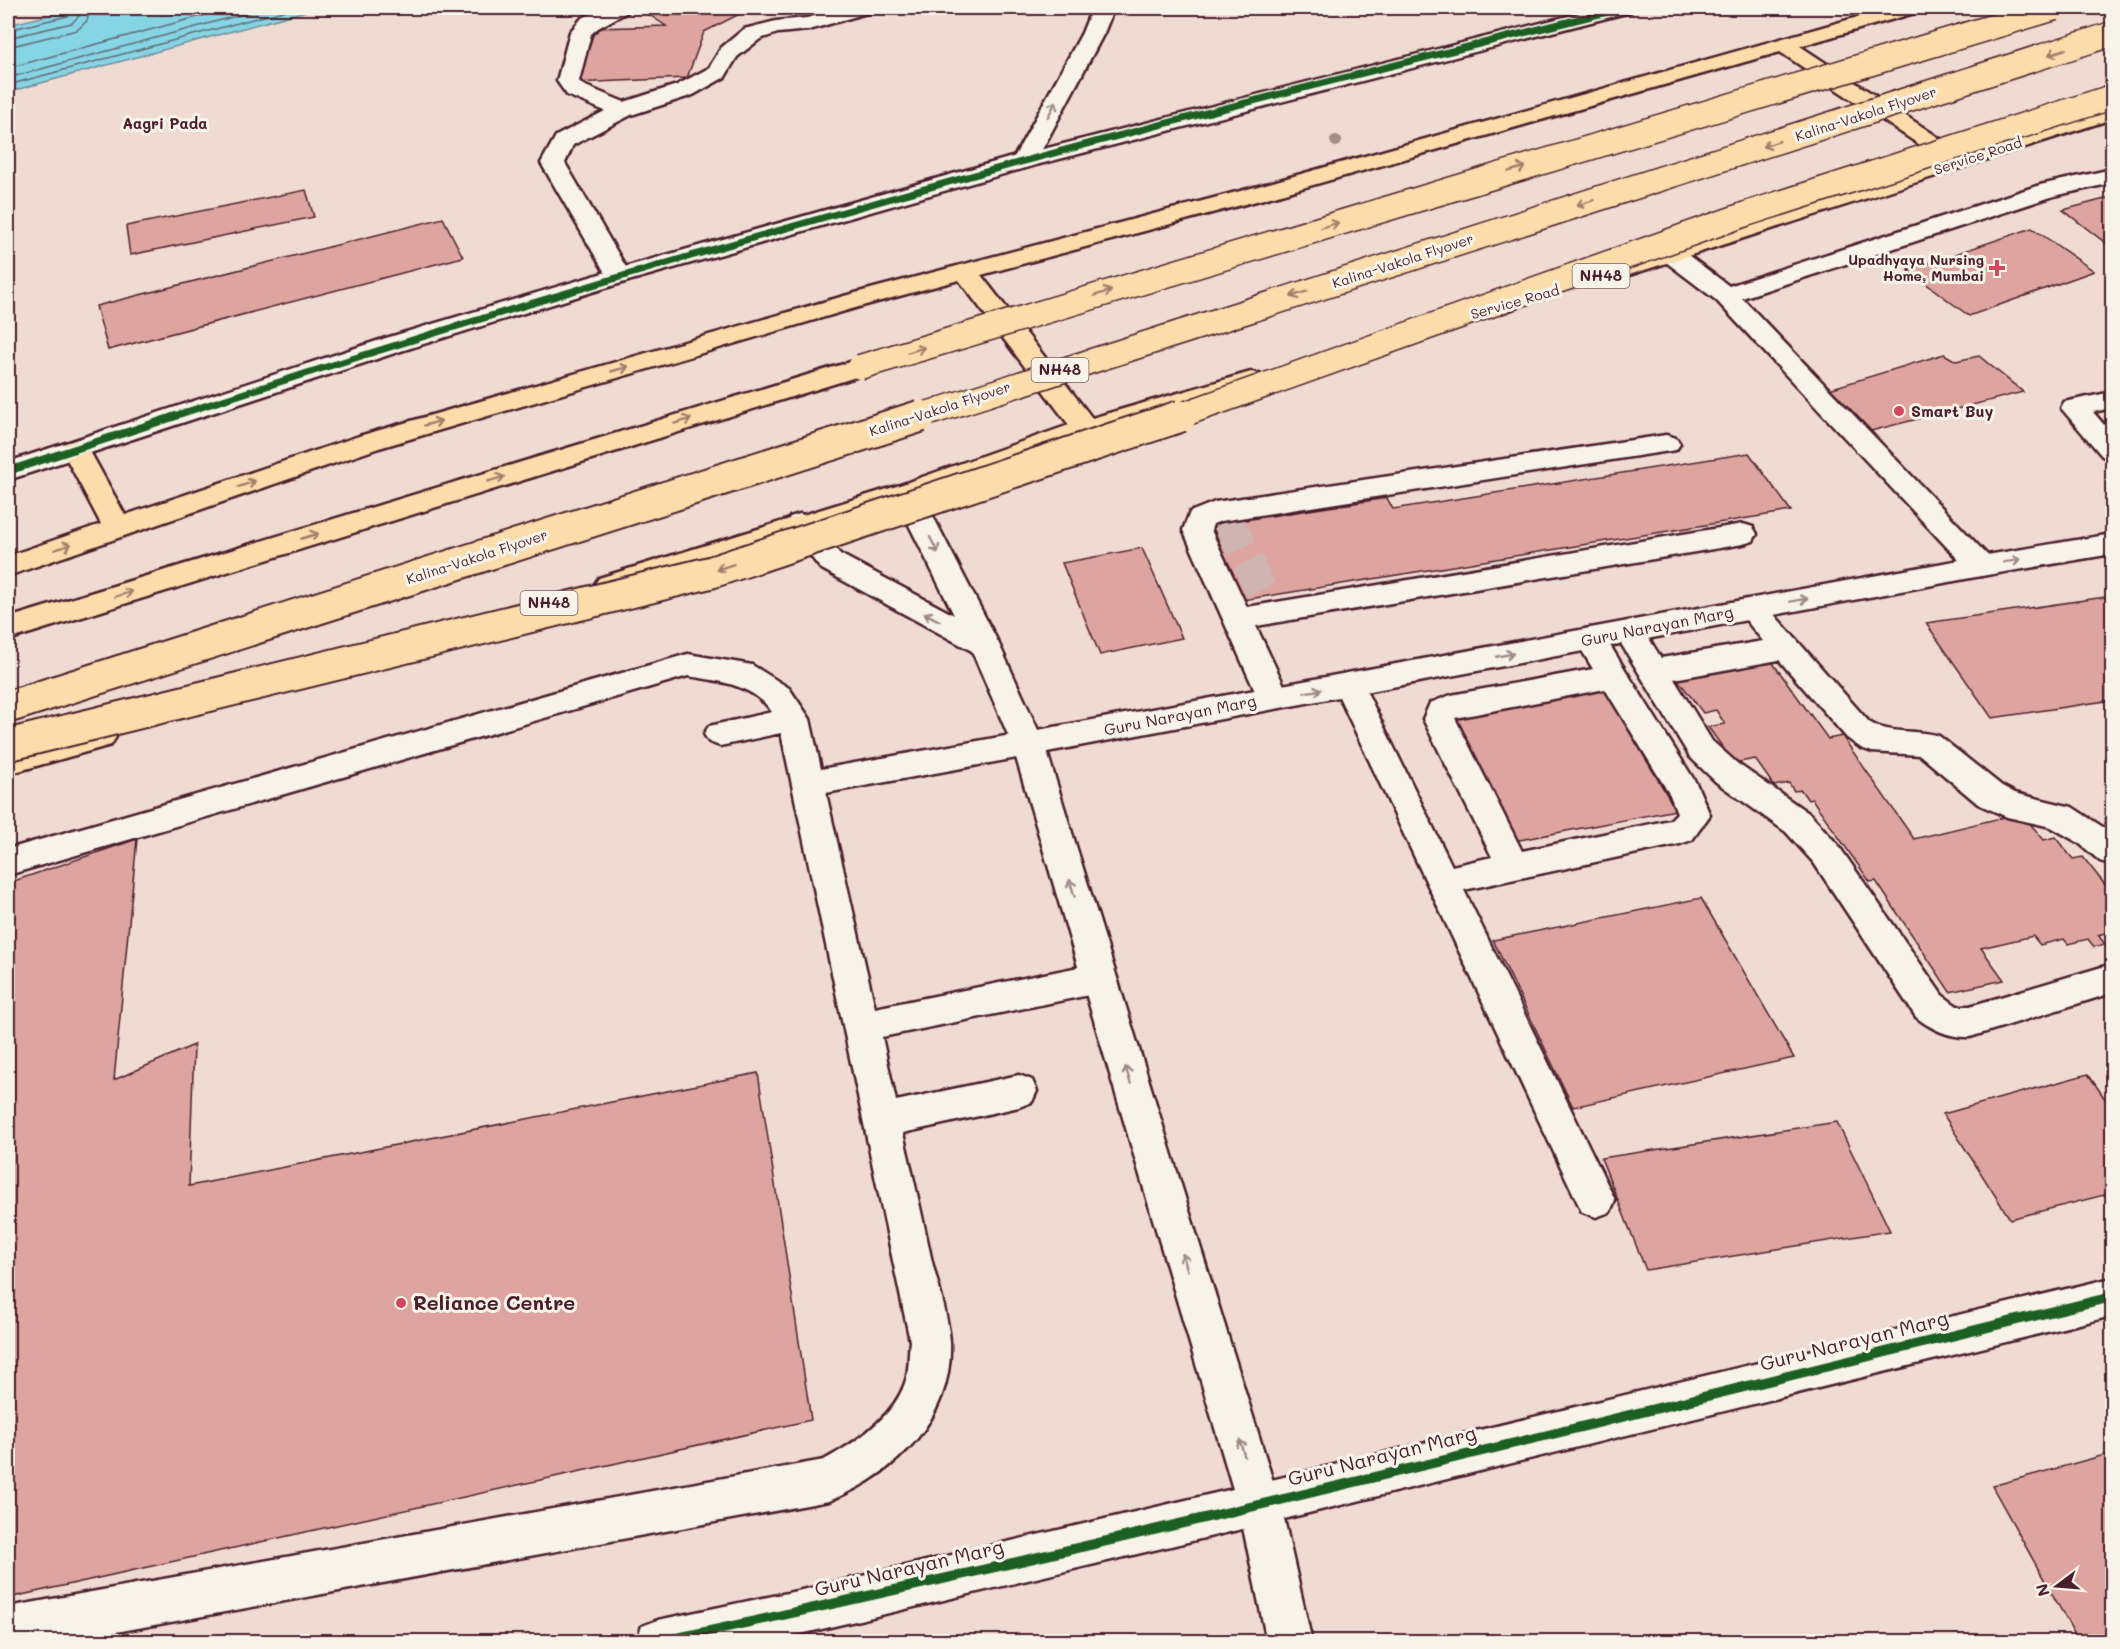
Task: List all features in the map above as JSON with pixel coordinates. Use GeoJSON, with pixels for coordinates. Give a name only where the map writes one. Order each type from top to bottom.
{"type":"FeatureCollection","features":[{"type":"Feature","properties":{"kind":"highway"},"geometry":{"type":"LineString","coordinates":[[8,566],[369,442],[853,301],[1252,195],[1911,8]]}},
{"type":"Feature","properties":{"kind":"highway"},"geometry":{"type":"LineString","coordinates":[[8,629],[966,334],[2055,8]]}},
{"type":"Feature","properties":{"kind":"highway","name":"Kalina-Vakola Flyover"},"geometry":{"type":"LineString","coordinates":[[8,707],[2112,34]]}},
{"type":"Feature","properties":{"kind":"highway"},"geometry":{"type":"LineString","coordinates":[[1782,44],[1960,162]]}},
{"type":"Feature","properties":{"kind":"highway"},"geometry":{"type":"LineString","coordinates":[[8,745],[712,572],[1229,400],[1746,214],[2112,97]]}},
{"type":"Feature","properties":{"kind":"highway","name":"Service Road"},"geometry":{"type":"LineString","coordinates":[[1086,429],[1671,254],[2112,112]]}},
{"type":"Feature","properties":{"kind":"highway"},"geometry":{"type":"LineString","coordinates":[[966,271],[1086,429]]}},
{"type":"Feature","properties":{"kind":"highway","name":"NH48"},"geometry":{"type":"LineString","coordinates":[[8,762],[199,710],[907,493],[1086,429]]}},
{"type":"Feature","properties":{"kind":"highway"},"geometry":{"type":"LineString","coordinates":[[76,450],[118,528]]}},
{"type":"Feature","properties":{"kind":"street"},"geometry":{"type":"LineString","coordinates":[[620,8],[590,23],[581,32],[568,81],[575,90],[623,110]]}},
{"type":"Feature","properties":{"kind":"street"},"geometry":{"type":"LineString","coordinates":[[619,276],[553,163],[564,141],[623,110],[685,90],[717,72],[729,53],[752,34],[776,27],[809,24],[863,8]]}},
{"type":"Feature","properties":{"kind":"street"},"geometry":{"type":"LineString","coordinates":[[1024,161],[1093,33],[1103,8]]}},
{"type":"Feature","properties":{"kind":"street"},"geometry":{"type":"LineString","coordinates":[[8,471],[395,344],[619,276],[1024,161],[1623,8]]}},
{"type":"Feature","properties":{"kind":"street"},"geometry":{"type":"LineString","coordinates":[[1725,295],[2048,190],[2112,176]]}},
{"type":"Feature","properties":{"kind":"street"},"geometry":{"type":"LineString","coordinates":[[1671,254],[1725,295],[1981,566]]}},
{"type":"Feature","properties":{"kind":"street"},"geometry":{"type":"LineString","coordinates":[[2112,400],[2074,408],[2112,450]]}},
{"type":"Feature","properties":{"kind":"street"},"geometry":{"type":"LineString","coordinates":[[1274,698],[1197,530],[1200,519],[1666,444]]}},
{"type":"Feature","properties":{"kind":"street"},"geometry":{"type":"LineString","coordinates":[[907,493],[984,644],[1028,744],[1259,1504],[1290,1641]]}},
{"type":"Feature","properties":{"kind":"street"},"geometry":{"type":"LineString","coordinates":[[800,524],[830,561],[984,644]]}},
{"type":"Feature","properties":{"kind":"street"},"geometry":{"type":"LineString","coordinates":[[1237,619],[1269,607],[1743,534]]}},
{"type":"Feature","properties":{"kind":"street","name":"Guru Narayan Marg"},"geometry":{"type":"LineString","coordinates":[[808,784],[1981,566],[2112,544]]}},
{"type":"Feature","properties":{"kind":"street"},"geometry":{"type":"LineString","coordinates":[[1752,609],[1858,730],[1872,740],[1916,741],[1928,744],[1990,795],[2007,804],[2060,816],[2091,834],[2112,852]]}},
{"type":"Feature","properties":{"kind":"street"},"geometry":{"type":"LineString","coordinates":[[1629,632],[1701,749],[1728,773],[1798,823],[1826,854],[1929,1006],[1944,1018],[1961,1024],[2112,980]]}},
{"type":"Feature","properties":{"kind":"street"},"geometry":{"type":"LineString","coordinates":[[1443,881],[1680,831],[1694,815],[1685,792],[1590,639]]}},
{"type":"Feature","properties":{"kind":"street"},"geometry":{"type":"LineString","coordinates":[[1653,671],[1786,648]]}},
{"type":"Feature","properties":{"kind":"street"},"geometry":{"type":"LineString","coordinates":[[8,862],[688,665],[741,673],[778,696],[794,719],[930,1341],[925,1387],[898,1434],[859,1465],[829,1480],[8,1629]]}},
{"type":"Feature","properties":{"kind":"street"},"geometry":{"type":"LineString","coordinates":[[1513,866],[1439,719],[1441,711],[1451,707],[1614,676]]}},
{"type":"Feature","properties":{"kind":"street"},"geometry":{"type":"LineString","coordinates":[[1348,684],[1596,1200]]}},
{"type":"Feature","properties":{"kind":"street"},"geometry":{"type":"LineString","coordinates":[[720,734],[794,719]]}},
{"type":"Feature","properties":{"kind":"street"},"geometry":{"type":"LineString","coordinates":[[860,1026],[1099,978]]}},
{"type":"Feature","properties":{"kind":"street"},"geometry":{"type":"LineString","coordinates":[[881,1120],[1019,1091]]}},
{"type":"Feature","properties":{"kind":"street","name":"Guru Narayan Marg"},"geometry":{"type":"LineString","coordinates":[[658,1641],[811,1610],[2112,1297]]}},
{"type":"Feature","properties":{"kind":"water"},"geometry":{"type":"Polygon","coordinates":[[[79,8],[317,8],[8,92],[8,25],[79,8]]]}},
{"type":"Feature","properties":{"kind":"building"},"geometry":{"type":"Polygon","coordinates":[[[639,8],[751,8],[704,32],[687,78],[574,83],[596,28],[666,26],[639,8]]]}},
{"type":"Feature","properties":{"kind":"building"},"geometry":{"type":"Polygon","coordinates":[[[751,8],[842,8],[829,11],[751,8]]]}},
{"type":"Feature","properties":{"kind":"building"},"geometry":{"type":"Polygon","coordinates":[[[306,190],[314,217],[130,255],[126,226],[306,190]]]}},
{"type":"Feature","properties":{"kind":"building"},"geometry":{"type":"Polygon","coordinates":[[[2112,197],[2112,248],[2063,210],[2112,197]]]}},
{"type":"Feature","properties":{"kind":"building"},"geometry":{"type":"Polygon","coordinates":[[[443,218],[463,257],[108,350],[96,306],[443,218]]]}},
{"type":"Feature","properties":{"kind":"building"},"geometry":{"type":"Polygon","coordinates":[[[2032,228],[2094,271],[1969,316],[1908,270],[2032,228]]]}},
{"type":"Feature","properties":{"kind":"building","name":"Smart Buy"},"geometry":{"type":"Polygon","coordinates":[[[1944,354],[1956,361],[1979,356],[2023,392],[1871,431],[1829,389],[1944,354]]]}},
{"type":"Feature","properties":{"kind":"building"},"geometry":{"type":"Polygon","coordinates":[[[1749,453],[1791,511],[1243,600],[1212,525],[1387,498],[1393,509],[1749,453]]]}},
{"type":"Feature","properties":{"kind":"building"},"geometry":{"type":"Polygon","coordinates":[[[1142,548],[1182,638],[1100,655],[1062,563],[1142,548]]]}},
{"type":"Feature","properties":{"kind":"building"},"geometry":{"type":"Polygon","coordinates":[[[2105,597],[2112,606],[2112,700],[1992,718],[1926,623],[2105,597]]]}},
{"type":"Feature","properties":{"kind":"building"},"geometry":{"type":"Polygon","coordinates":[[[1770,659],[1828,739],[1842,736],[1914,839],[2021,813],[2044,840],[2055,837],[2073,859],[2083,857],[2106,886],[2112,884],[2112,931],[2098,935],[2105,944],[2094,947],[2088,939],[2068,944],[2064,939],[2040,945],[2033,936],[1981,948],[2004,980],[1950,992],[1876,881],[1870,882],[1812,799],[1808,800],[1801,790],[1794,791],[1789,783],[1774,786],[1755,759],[1734,763],[1708,727],[1725,724],[1716,710],[1703,713],[1676,677],[1770,659]]]}},
{"type":"Feature","properties":{"kind":"building"},"geometry":{"type":"Polygon","coordinates":[[[1605,690],[1676,810],[1509,842],[1448,719],[1605,690]]]}},
{"type":"Feature","properties":{"kind":"building","name":"Reliance Centre"},"geometry":{"type":"Polygon","coordinates":[[[137,839],[114,1080],[194,1045],[189,1186],[758,1073],[811,1420],[8,1598],[8,883],[137,839]]]}},
{"type":"Feature","properties":{"kind":"building"},"geometry":{"type":"Polygon","coordinates":[[[1701,898],[1794,1058],[1573,1107],[1493,940],[1701,898]]]}},
{"type":"Feature","properties":{"kind":"building"},"geometry":{"type":"Polygon","coordinates":[[[2088,1074],[2112,1109],[2112,1193],[2010,1219],[1943,1114],[2088,1074]]]}},
{"type":"Feature","properties":{"kind":"building"},"geometry":{"type":"Polygon","coordinates":[[[1837,1122],[1890,1231],[1646,1270],[1601,1158],[1837,1122]]]}},
{"type":"Feature","properties":{"kind":"building"},"geometry":{"type":"Polygon","coordinates":[[[2112,1453],[2112,1642],[2079,1642],[1992,1486],[2112,1453]]]}},
{"type":"Feature","properties":{"kind":"tunnel"},"geometry":{"type":"LineString","coordinates":[[1228,520],[1266,601]]}},
{"type":"Feature","properties":{"kind":"cycle path"},"geometry":{"type":"LineString","coordinates":[[8,471],[395,344],[619,276],[1024,161],[1623,8]]}},
{"type":"Feature","properties":{"kind":"cycle path"},"geometry":{"type":"LineString","coordinates":[[658,1642],[841,1603],[1205,1519],[2112,1297]]}},
{"type":"Feature","properties":{"kind":"place","name":"Upadhyaya Nursing Home, Mumbai"},"geometry":{"type":"Point","coordinates":[1997,268]}},
{"type":"Feature","properties":{"kind":"place","name":"Smart Buy"},"geometry":{"type":"Point","coordinates":[1899,411]}},
{"type":"Feature","properties":{"kind":"place","name":"Reliance Centre"},"geometry":{"type":"Point","coordinates":[401,1303]}},
{"type":"Feature","properties":{"kind":"district","name":"Aagri Pada"},"geometry":{"type":"Point","coordinates":[165,124]}}]}
